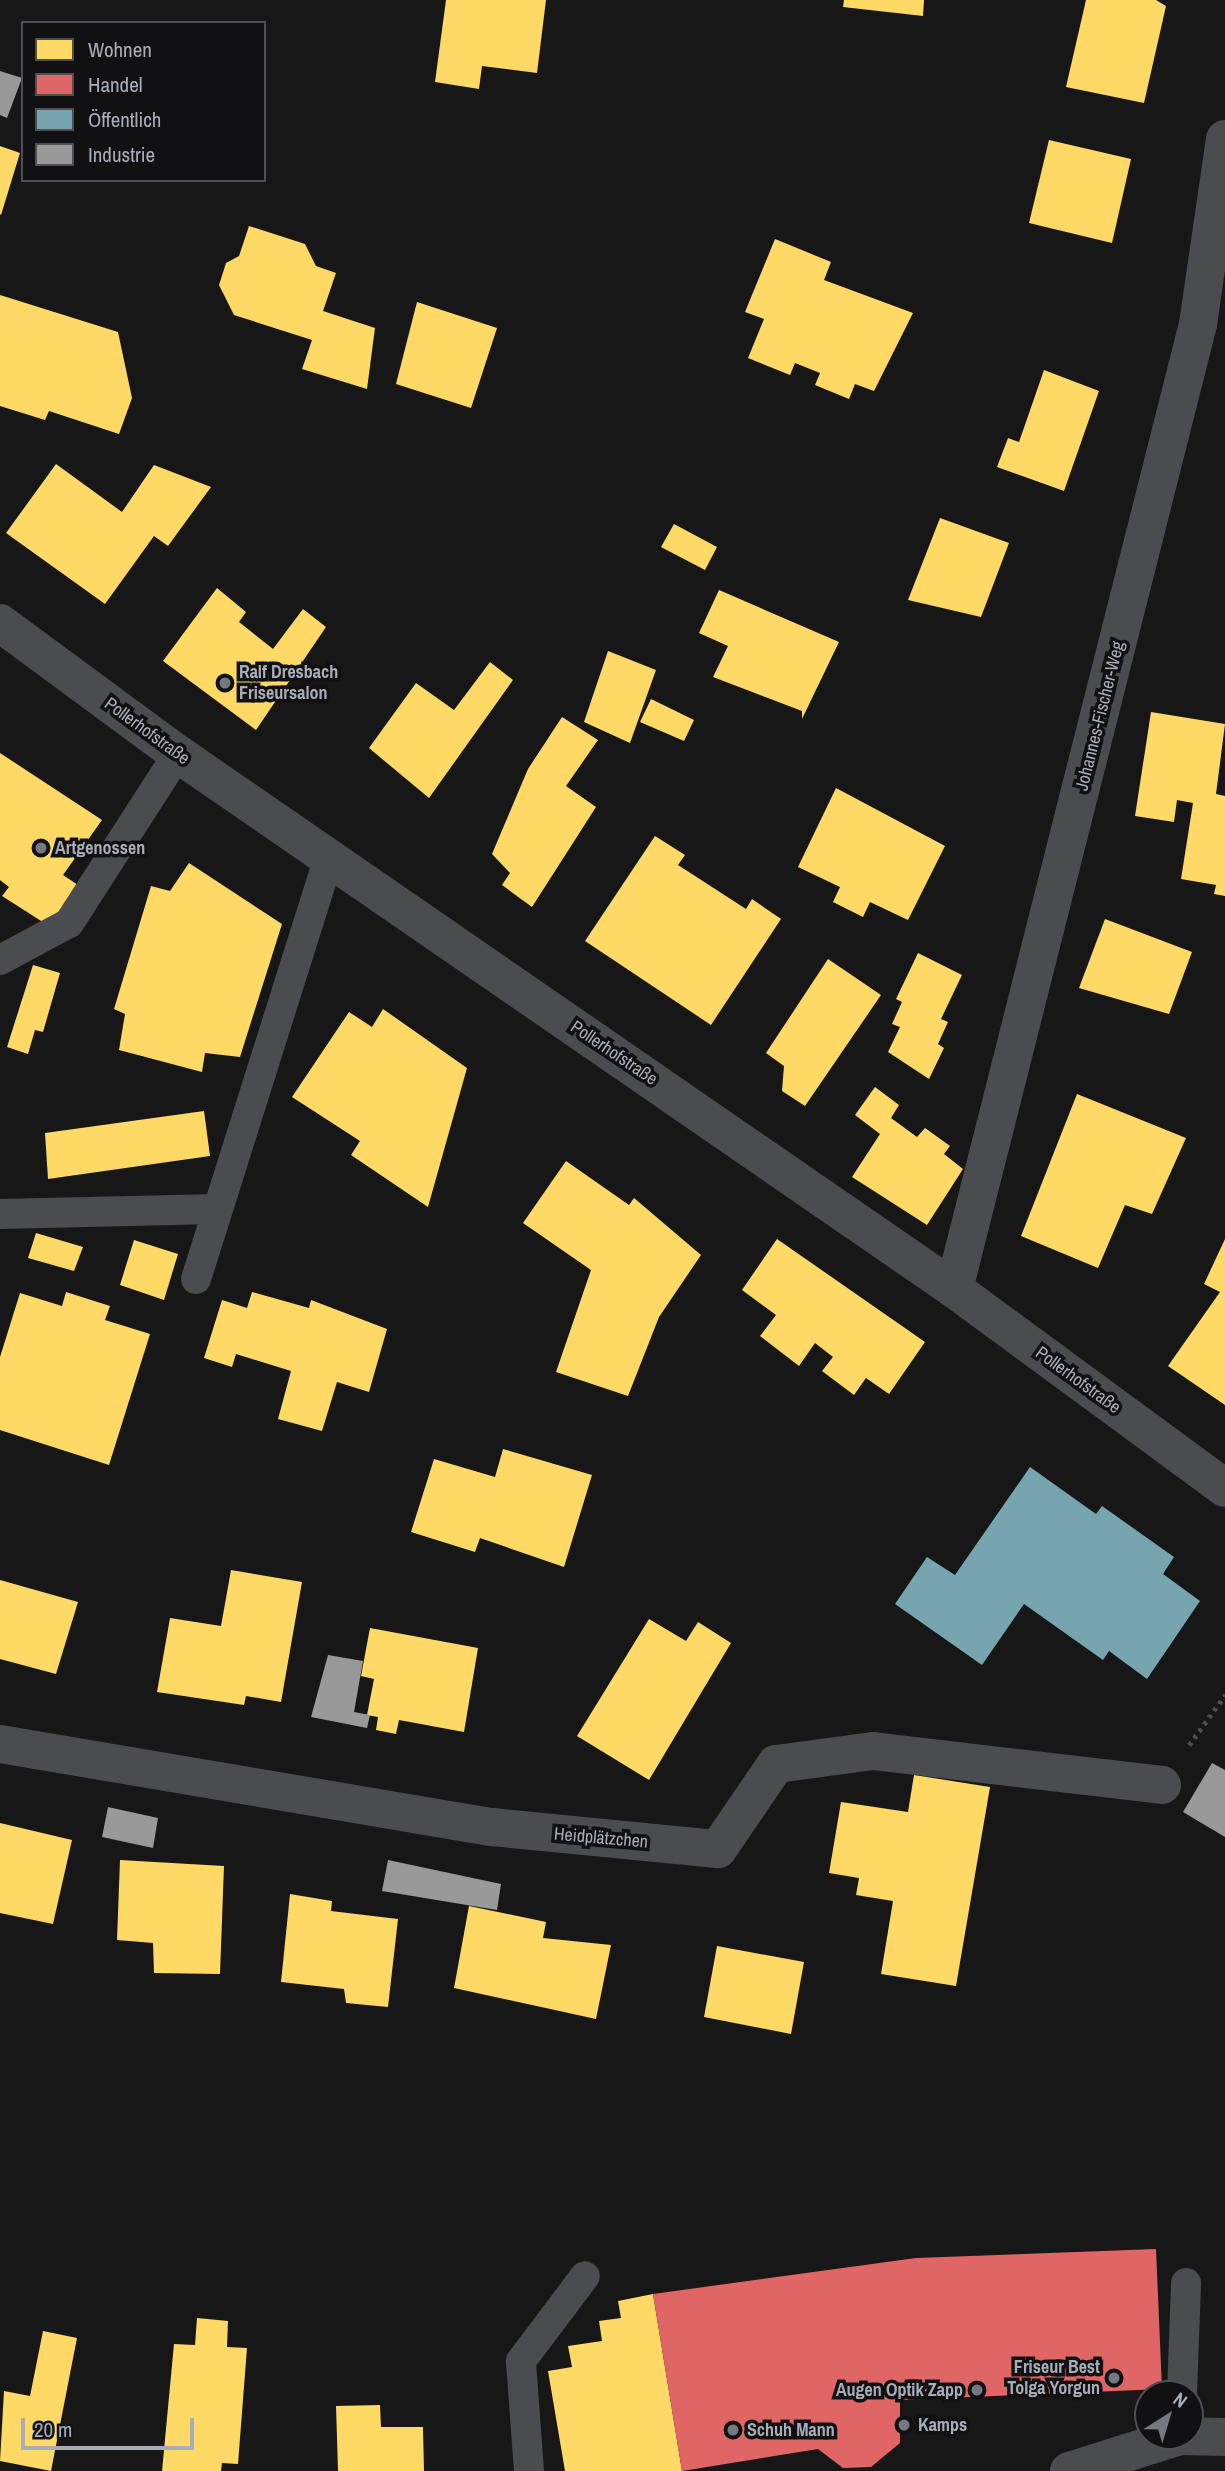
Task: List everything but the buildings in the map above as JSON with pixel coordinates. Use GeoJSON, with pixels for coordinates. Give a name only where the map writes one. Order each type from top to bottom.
{"type":"FeatureCollection","features":[{"type":"Feature","properties":{"kind":"street","name":"Johannes-Fischer-Weg"},"geometry":{"type":"LineString","coordinates":[[954,1289],[1198,324],[1225,139]]}},
{"type":"Feature","properties":{"kind":"street","name":"Pollerhofstraße"},"geometry":{"type":"LineString","coordinates":[[0,623],[178,754],[954,1289],[1225,1488]]}},
{"type":"Feature","properties":{"kind":"street","name":"Heidplätzchen"},"geometry":{"type":"LineString","coordinates":[[0,1744],[492,1827],[718,1849],[776,1763],[873,1751],[1162,1785]]}},
{"type":"Feature","properties":{"kind":"street"},"geometry":{"type":"LineString","coordinates":[[1204,2437],[1225,2437]]}},
{"type":"Feature","properties":{"kind":"street"},"geometry":{"type":"LineString","coordinates":[[1069,2471],[1136,2450]]}},
{"type":"Feature","properties":{"kind":"lane"},"geometry":{"type":"LineString","coordinates":[[0,960],[69,923],[178,754]]}},
{"type":"Feature","properties":{"kind":"lane"},"geometry":{"type":"LineString","coordinates":[[196,1279],[329,858]]}},
{"type":"Feature","properties":{"kind":"lane"},"geometry":{"type":"LineString","coordinates":[[0,1214],[217,1209]]}},
{"type":"Feature","properties":{"kind":"lane"},"geometry":{"type":"LineString","coordinates":[[529,2471],[520,2361],[585,2276]]}},
{"type":"Feature","properties":{"kind":"lane"},"geometry":{"type":"LineString","coordinates":[[1183,2380],[1186,2283]]}},
{"type":"Feature","properties":{"kind":"path"},"geometry":{"type":"LineString","coordinates":[[1162,1785],[1225,1695]]}},
{"type":"Feature","properties":{"kind":"place","name":"Ralf Dresbach Friseursalon"},"geometry":{"type":"Point","coordinates":[225,683]}},
{"type":"Feature","properties":{"kind":"place","name":"Artgenossen"},"geometry":{"type":"Point","coordinates":[41,848]}},
{"type":"Feature","properties":{"kind":"place","name":"Friseur Best Tolga Yorgun"},"geometry":{"type":"Point","coordinates":[1114,2378]}},
{"type":"Feature","properties":{"kind":"place","name":"Augen Optik Zapp"},"geometry":{"type":"Point","coordinates":[977,2390]}},
{"type":"Feature","properties":{"kind":"place","name":"Kamps"},"geometry":{"type":"Point","coordinates":[904,2425]}},
{"type":"Feature","properties":{"kind":"place","name":"Schuh Mann"},"geometry":{"type":"Point","coordinates":[733,2430]}}]}
